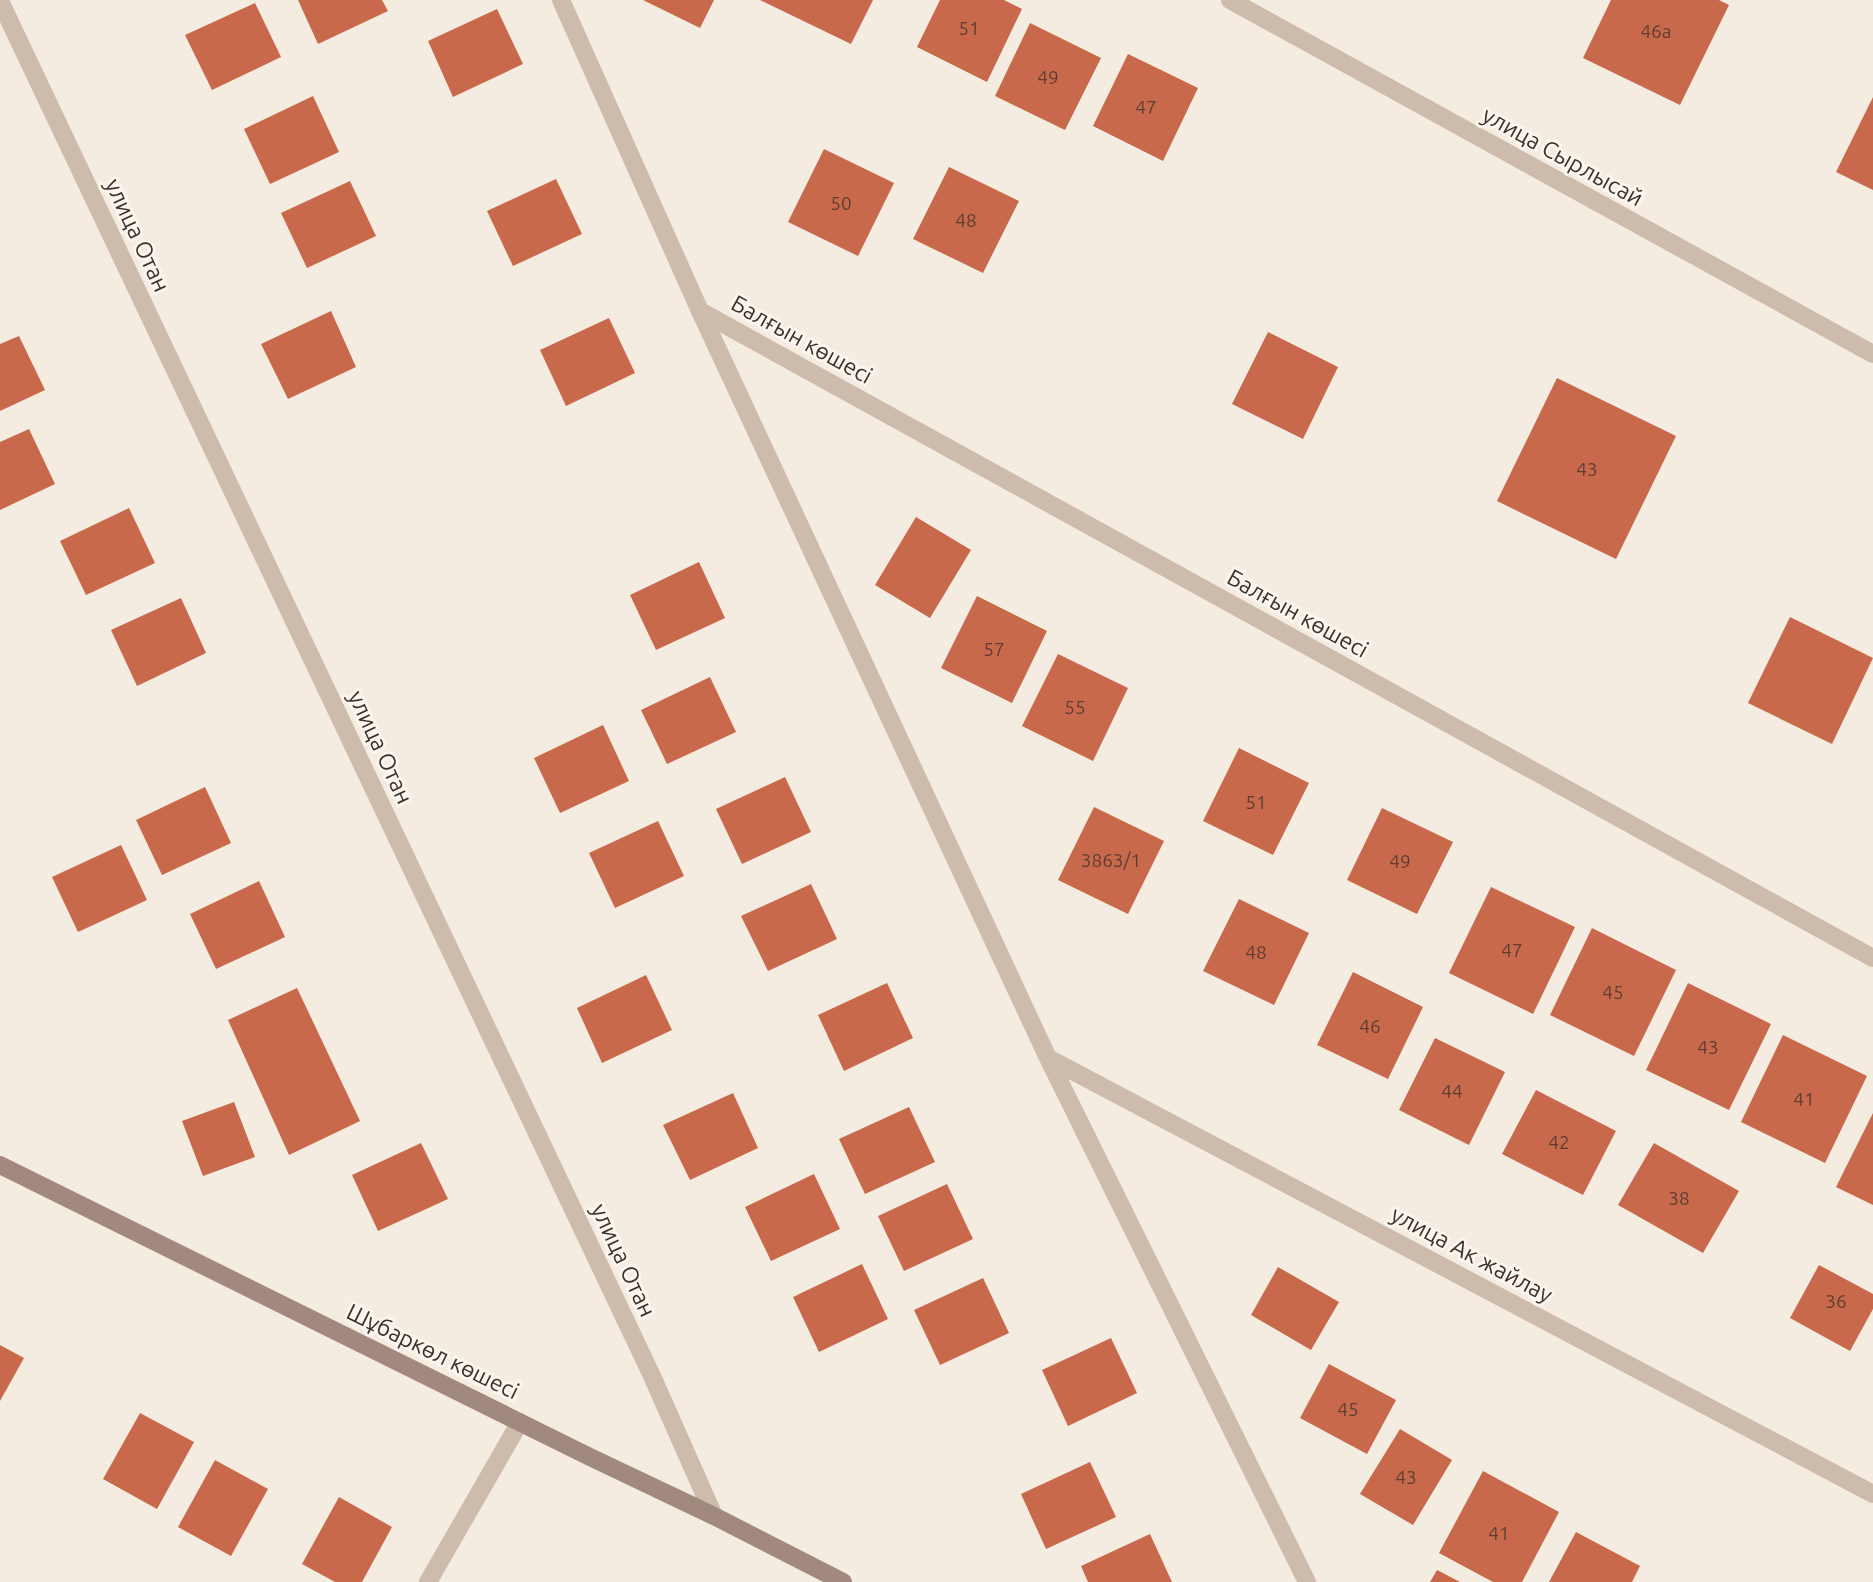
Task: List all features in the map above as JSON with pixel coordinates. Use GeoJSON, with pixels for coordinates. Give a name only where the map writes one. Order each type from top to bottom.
{"type":"FeatureCollection","features":[{"type":"Feature","properties":{"kind":"street"},"geometry":{"type":"LineString","coordinates":[[561,0],[700,311],[1048,1058],[1307,1582]]}},
{"type":"Feature","properties":{"kind":"street","name":"улица Сырлысай"},"geometry":{"type":"LineString","coordinates":[[1230,0],[1873,354]]}},
{"type":"Feature","properties":{"kind":"street","name":"улица Отан"},"geometry":{"type":"LineString","coordinates":[[0,1],[652,1376],[714,1516]]}},
{"type":"Feature","properties":{"kind":"street","name":"Балғын көшесі"},"geometry":{"type":"LineString","coordinates":[[700,311],[1873,958]]}},
{"type":"Feature","properties":{"kind":"street","name":"улица Ак жайлау"},"geometry":{"type":"LineString","coordinates":[[1048,1058],[1873,1494]]}},
{"type":"Feature","properties":{"kind":"street","name":"Шұбаркөл көшесі"},"geometry":{"type":"LineString","coordinates":[[0,1165],[843,1582]]}},
{"type":"Feature","properties":{"kind":"street"},"geometry":{"type":"LineString","coordinates":[[428,1582],[520,1422]]}},
{"type":"Feature","properties":{"kind":"building"},"geometry":{"type":"Polygon","coordinates":[[[298,0],[382,0],[388,11],[318,44],[298,0]]]}},
{"type":"Feature","properties":{"kind":"building"},"geometry":{"type":"Polygon","coordinates":[[[643,0],[714,0],[700,28],[643,0]]]}},
{"type":"Feature","properties":{"kind":"building"},"geometry":{"type":"Polygon","coordinates":[[[760,0],[873,0],[851,44],[760,0]]]}},
{"type":"Feature","properties":{"kind":"building"},"geometry":{"type":"Polygon","coordinates":[[[940,0],[1004,0],[1022,9],[987,82],[917,47],[940,0]]]}},
{"type":"Feature","properties":{"kind":"building"},"geometry":{"type":"Polygon","coordinates":[[[1611,0],[1719,0],[1729,5],[1680,105],[1583,58],[1611,0]]]}},
{"type":"Feature","properties":{"kind":"building"},"geometry":{"type":"Polygon","coordinates":[[[255,3],[281,57],[212,90],[185,35],[255,3]]]}},
{"type":"Feature","properties":{"kind":"building"},"geometry":{"type":"Polygon","coordinates":[[[497,9],[523,64],[453,97],[428,41],[497,9]]]}},
{"type":"Feature","properties":{"kind":"building"},"geometry":{"type":"Polygon","coordinates":[[[1030,23],[1101,58],[1065,130],[995,96],[1030,23]]]}},
{"type":"Feature","properties":{"kind":"building"},"geometry":{"type":"Polygon","coordinates":[[[1128,54],[1198,88],[1163,161],[1093,126],[1128,54]]]}},
{"type":"Feature","properties":{"kind":"building"},"geometry":{"type":"Polygon","coordinates":[[[313,96],[339,152],[270,184],[244,129],[313,96]]]}},
{"type":"Feature","properties":{"kind":"building"},"geometry":{"type":"Polygon","coordinates":[[[1873,97],[1873,190],[1836,172],[1873,97]]]}},
{"type":"Feature","properties":{"kind":"building"},"geometry":{"type":"Polygon","coordinates":[[[824,149],[894,183],[858,256],[788,222],[824,149]]]}},
{"type":"Feature","properties":{"kind":"building"},"geometry":{"type":"Polygon","coordinates":[[[949,167],[1019,201],[983,273],[913,239],[949,167]]]}},
{"type":"Feature","properties":{"kind":"building"},"geometry":{"type":"Polygon","coordinates":[[[556,179],[582,234],[513,266],[487,211],[556,179]]]}},
{"type":"Feature","properties":{"kind":"building"},"geometry":{"type":"Polygon","coordinates":[[[350,181],[376,236],[307,268],[281,213],[350,181]]]}},
{"type":"Feature","properties":{"kind":"building"},"geometry":{"type":"Polygon","coordinates":[[[331,311],[356,367],[288,399],[261,344],[331,311]]]}},
{"type":"Feature","properties":{"kind":"building"},"geometry":{"type":"Polygon","coordinates":[[[609,318],[635,373],[566,406],[540,350],[609,318]]]}},
{"type":"Feature","properties":{"kind":"building"},"geometry":{"type":"Polygon","coordinates":[[[1268,332],[1338,367],[1303,439],[1232,404],[1268,332]]]}},
{"type":"Feature","properties":{"kind":"building"},"geometry":{"type":"Polygon","coordinates":[[[19,336],[45,390],[0,411],[0,344],[19,336]]]}},
{"type":"Feature","properties":{"kind":"building"},"geometry":{"type":"Polygon","coordinates":[[[1557,378],[1676,436],[1616,559],[1497,501],[1557,378]]]}},
{"type":"Feature","properties":{"kind":"building"},"geometry":{"type":"Polygon","coordinates":[[[29,429],[55,484],[0,510],[0,442],[29,429]]]}},
{"type":"Feature","properties":{"kind":"building"},"geometry":{"type":"Polygon","coordinates":[[[129,508],[155,563],[86,595],[60,541],[129,508]]]}},
{"type":"Feature","properties":{"kind":"building"},"geometry":{"type":"Polygon","coordinates":[[[916,517],[971,550],[930,618],[875,585],[916,517]]]}},
{"type":"Feature","properties":{"kind":"building"},"geometry":{"type":"Polygon","coordinates":[[[699,562],[725,618],[656,650],[630,595],[699,562]]]}},
{"type":"Feature","properties":{"kind":"building"},"geometry":{"type":"Polygon","coordinates":[[[977,596],[1047,631],[1012,703],[941,668],[977,596]]]}},
{"type":"Feature","properties":{"kind":"building"},"geometry":{"type":"Polygon","coordinates":[[[181,598],[206,653],[137,686],[111,630],[181,598]]]}},
{"type":"Feature","properties":{"kind":"building"},"geometry":{"type":"Polygon","coordinates":[[[1790,617],[1873,658],[1832,744],[1748,703],[1790,617]]]}},
{"type":"Feature","properties":{"kind":"building"},"geometry":{"type":"Polygon","coordinates":[[[1058,654],[1128,688],[1093,761],[1022,726],[1058,654]]]}},
{"type":"Feature","properties":{"kind":"building"},"geometry":{"type":"Polygon","coordinates":[[[710,677],[736,732],[667,764],[641,710],[710,677]]]}},
{"type":"Feature","properties":{"kind":"building"},"geometry":{"type":"Polygon","coordinates":[[[603,725],[629,781],[560,813],[534,758],[603,725]]]}},
{"type":"Feature","properties":{"kind":"building"},"geometry":{"type":"Polygon","coordinates":[[[1239,748],[1309,783],[1273,855],[1203,821],[1239,748]]]}},
{"type":"Feature","properties":{"kind":"building"},"geometry":{"type":"Polygon","coordinates":[[[785,777],[811,832],[742,864],[716,809],[785,777]]]}},
{"type":"Feature","properties":{"kind":"building"},"geometry":{"type":"Polygon","coordinates":[[[205,787],[231,843],[162,875],[136,820],[205,787]]]}},
{"type":"Feature","properties":{"kind":"building"},"geometry":{"type":"Polygon","coordinates":[[[1094,807],[1164,841],[1128,914],[1058,880],[1094,807]]]}},
{"type":"Feature","properties":{"kind":"building"},"geometry":{"type":"Polygon","coordinates":[[[1382,808],[1453,842],[1417,914],[1347,880],[1382,808]]]}},
{"type":"Feature","properties":{"kind":"building"},"geometry":{"type":"Polygon","coordinates":[[[658,821],[684,876],[615,908],[589,853],[658,821]]]}},
{"type":"Feature","properties":{"kind":"building"},"geometry":{"type":"Polygon","coordinates":[[[121,845],[147,900],[78,932],[52,877],[121,845]]]}},
{"type":"Feature","properties":{"kind":"building"},"geometry":{"type":"Polygon","coordinates":[[[259,881],[285,937],[216,969],[190,914],[259,881]]]}},
{"type":"Feature","properties":{"kind":"building"},"geometry":{"type":"Polygon","coordinates":[[[811,884],[837,939],[768,971],[741,916],[811,884]]]}},
{"type":"Feature","properties":{"kind":"building"},"geometry":{"type":"Polygon","coordinates":[[[1491,887],[1575,927],[1533,1014],[1449,973],[1491,887]]]}},
{"type":"Feature","properties":{"kind":"building"},"geometry":{"type":"Polygon","coordinates":[[[1239,899],[1309,933],[1274,1005],[1203,971],[1239,899]]]}},
{"type":"Feature","properties":{"kind":"building"},"geometry":{"type":"Polygon","coordinates":[[[1592,928],[1676,970],[1634,1056],[1550,1015],[1592,928]]]}},
{"type":"Feature","properties":{"kind":"building"},"geometry":{"type":"Polygon","coordinates":[[[1353,972],[1423,1007],[1388,1079],[1317,1045],[1353,972]]]}},
{"type":"Feature","properties":{"kind":"building"},"geometry":{"type":"Polygon","coordinates":[[[646,975],[672,1030],[602,1063],[577,1008],[646,975]]]}},
{"type":"Feature","properties":{"kind":"building"},"geometry":{"type":"Polygon","coordinates":[[[887,983],[913,1038],[844,1071],[818,1015],[887,983]]]}},
{"type":"Feature","properties":{"kind":"building"},"geometry":{"type":"Polygon","coordinates":[[[1688,983],[1771,1024],[1729,1110],[1646,1070],[1688,983]]]}},
{"type":"Feature","properties":{"kind":"building"},"geometry":{"type":"Polygon","coordinates":[[[297,988],[360,1121],[289,1155],[228,1020],[297,988]]]}},
{"type":"Feature","properties":{"kind":"building"},"geometry":{"type":"Polygon","coordinates":[[[1783,1035],[1867,1076],[1825,1163],[1741,1122],[1783,1035]]]}},
{"type":"Feature","properties":{"kind":"building"},"geometry":{"type":"Polygon","coordinates":[[[1435,1038],[1505,1072],[1469,1145],[1399,1110],[1435,1038]]]}},
{"type":"Feature","properties":{"kind":"building"},"geometry":{"type":"Polygon","coordinates":[[[1536,1090],[1616,1131],[1583,1195],[1502,1154],[1536,1090]]]}},
{"type":"Feature","properties":{"kind":"building"},"geometry":{"type":"Polygon","coordinates":[[[733,1093],[758,1148],[690,1180],[663,1125],[733,1093]]]}},
{"type":"Feature","properties":{"kind":"building"},"geometry":{"type":"Polygon","coordinates":[[[234,1102],[255,1157],[203,1176],[182,1121],[234,1102]]]}},
{"type":"Feature","properties":{"kind":"building"},"geometry":{"type":"Polygon","coordinates":[[[909,1107],[935,1162],[865,1194],[839,1139],[909,1107]]]}},
{"type":"Feature","properties":{"kind":"building"},"geometry":{"type":"Polygon","coordinates":[[[1873,1113],[1873,1205],[1836,1187],[1873,1113]]]}},
{"type":"Feature","properties":{"kind":"building"},"geometry":{"type":"Polygon","coordinates":[[[421,1143],[448,1199],[378,1231],[352,1175],[421,1143]]]}},
{"type":"Feature","properties":{"kind":"building"},"geometry":{"type":"Polygon","coordinates":[[[1654,1143],[1739,1191],[1703,1253],[1618,1205],[1654,1143]]]}},
{"type":"Feature","properties":{"kind":"building"},"geometry":{"type":"Polygon","coordinates":[[[814,1174],[840,1229],[771,1261],[745,1207],[814,1174]]]}},
{"type":"Feature","properties":{"kind":"building"},"geometry":{"type":"Polygon","coordinates":[[[947,1184],[973,1239],[904,1271],[878,1216],[947,1184]]]}},
{"type":"Feature","properties":{"kind":"building"},"geometry":{"type":"Polygon","coordinates":[[[862,1264],[888,1319],[819,1352],[793,1297],[862,1264]]]}},
{"type":"Feature","properties":{"kind":"building"},"geometry":{"type":"Polygon","coordinates":[[[1819,1265],[1873,1294],[1873,1309],[1850,1351],[1790,1318],[1819,1265]]]}},
{"type":"Feature","properties":{"kind":"building"},"geometry":{"type":"Polygon","coordinates":[[[1278,1267],[1339,1302],[1311,1350],[1251,1315],[1278,1267]]]}},
{"type":"Feature","properties":{"kind":"building"},"geometry":{"type":"Polygon","coordinates":[[[983,1278],[1009,1333],[940,1365],[914,1310],[983,1278]]]}},
{"type":"Feature","properties":{"kind":"building"},"geometry":{"type":"Polygon","coordinates":[[[1111,1338],[1137,1393],[1068,1426],[1042,1370],[1111,1338]]]}},
{"type":"Feature","properties":{"kind":"building"},"geometry":{"type":"Polygon","coordinates":[[[0,1345],[24,1358],[0,1401],[0,1345]]]}},
{"type":"Feature","properties":{"kind":"building"},"geometry":{"type":"Polygon","coordinates":[[[1329,1364],[1396,1400],[1367,1454],[1300,1418],[1329,1364]]]}},
{"type":"Feature","properties":{"kind":"building"},"geometry":{"type":"Polygon","coordinates":[[[140,1413],[194,1442],[157,1509],[103,1479],[140,1413]]]}},
{"type":"Feature","properties":{"kind":"building"},"geometry":{"type":"Polygon","coordinates":[[[1400,1429],[1452,1460],[1413,1525],[1360,1494],[1400,1429]]]}},
{"type":"Feature","properties":{"kind":"building"},"geometry":{"type":"Polygon","coordinates":[[[215,1460],[268,1489],[231,1556],[178,1527],[215,1460]]]}},
{"type":"Feature","properties":{"kind":"building"},"geometry":{"type":"Polygon","coordinates":[[[1090,1462],[1116,1517],[1046,1549],[1021,1494],[1090,1462]]]}},
{"type":"Feature","properties":{"kind":"building"},"geometry":{"type":"Polygon","coordinates":[[[1483,1471],[1559,1512],[1522,1582],[1493,1582],[1439,1553],[1483,1471]]]}},
{"type":"Feature","properties":{"kind":"building"},"geometry":{"type":"Polygon","coordinates":[[[339,1497],[392,1527],[362,1582],[335,1582],[302,1564],[339,1497]]]}},
{"type":"Feature","properties":{"kind":"building"},"geometry":{"type":"Polygon","coordinates":[[[1576,1532],[1640,1566],[1632,1582],[1549,1582],[1576,1532]]]}},
{"type":"Feature","properties":{"kind":"building"},"geometry":{"type":"Polygon","coordinates":[[[1150,1534],[1172,1582],[1088,1582],[1081,1566],[1150,1534]]]}},
{"type":"Feature","properties":{"kind":"building"},"geometry":{"type":"Polygon","coordinates":[[[1437,1570],[1460,1582],[1430,1582],[1437,1570]]]}}]}
